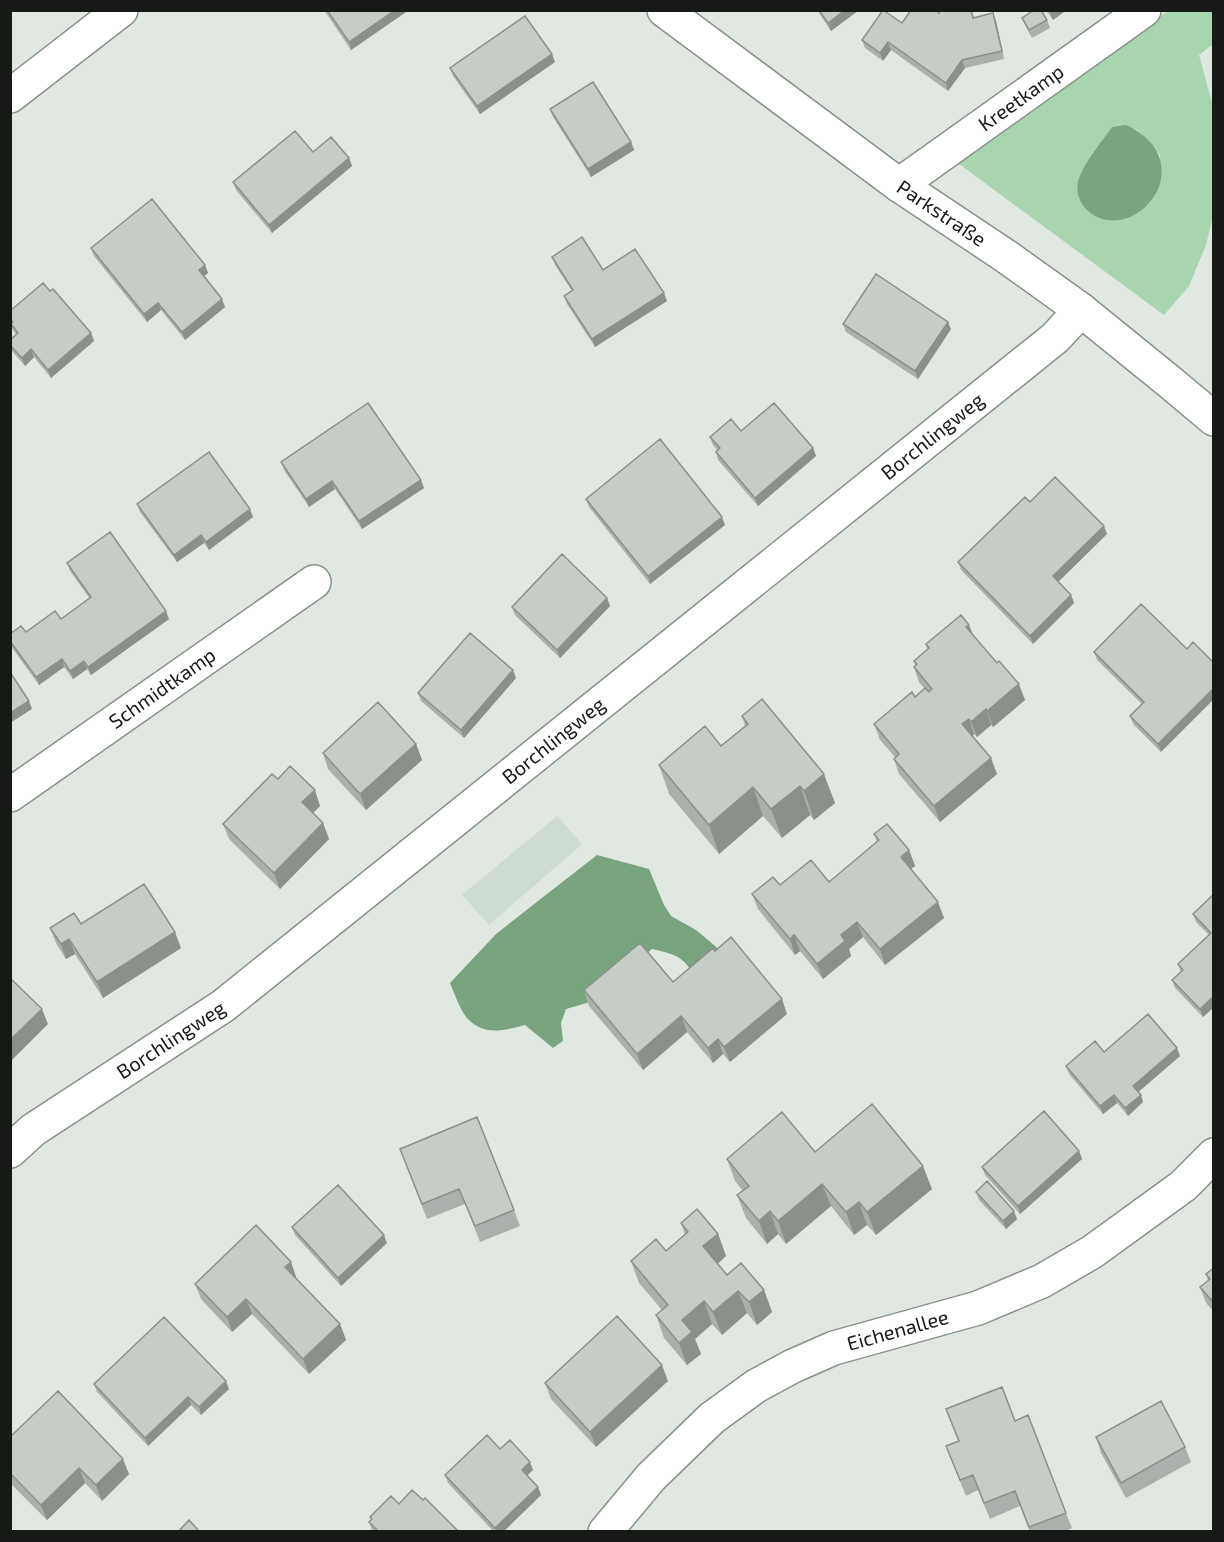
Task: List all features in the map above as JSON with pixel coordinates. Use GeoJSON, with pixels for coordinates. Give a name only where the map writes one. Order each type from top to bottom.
{"type":"FeatureCollection","features":[{"type":"Feature","properties":{"kind":"street"},"geometry":{"type":"LineString","coordinates":[[10,96],[121,10]]}},
{"type":"Feature","properties":{"kind":"street","name":"Parkstraße"},"geometry":{"type":"LineString","coordinates":[[664,10],[899,185],[1081,310],[1214,419]]}},
{"type":"Feature","properties":{"kind":"street","name":"Kreetkamp"},"geometry":{"type":"LineString","coordinates":[[899,185],[1143,10]]}},
{"type":"Feature","properties":{"kind":"street","name":"Borchlingweg"},"geometry":{"type":"LineString","coordinates":[[10,1151],[33,1130],[223,1006],[1055,338],[1081,310]]}},
{"type":"Feature","properties":{"kind":"street","name":"Schmidtkamp"},"geometry":{"type":"LineString","coordinates":[[10,795],[314,582]]}},
{"type":"Feature","properties":{"kind":"street","name":"Eichenallee"},"geometry":{"type":"LineString","coordinates":[[605,1532],[651,1477],[704,1425],[756,1386],[834,1348],[978,1308],[1042,1281],[1092,1251],[1183,1186],[1214,1155]]}},
{"type":"Feature","properties":{"kind":"shaded area"},"geometry":{"type":"Polygon","coordinates":[[[1168,11],[1213,11],[1213,44],[1199,55],[1213,106],[1213,216],[1206,245],[1189,286],[1164,315],[955,161],[1168,11]],[[1112,127],[1094,151],[1085,168],[1147,206],[1156,194],[1160,155],[1137,130],[1112,127]]]}},
{"type":"Feature","properties":{"kind":"shaded area"},"geometry":{"type":"Polygon","coordinates":[[[1126,125],[1144,136],[1157,151],[1161,164],[1161,179],[1156,193],[1137,213],[1124,219],[1111,220],[1097,217],[1081,202],[1077,189],[1080,175],[1112,127],[1126,125]]]}},
{"type":"Feature","properties":{"kind":"shaded area"},"geometry":{"type":"Polygon","coordinates":[[[557,816],[582,844],[489,925],[462,895],[557,816]]]}},
{"type":"Feature","properties":{"kind":"shaded area"},"geometry":{"type":"Polygon","coordinates":[[[597,855],[649,869],[671,916],[696,930],[721,951],[695,978],[683,961],[652,949],[587,1003],[566,1009],[561,1023],[563,1041],[553,1048],[525,1025],[494,1031],[473,1024],[462,1010],[450,983],[496,934],[597,855]]]}},
{"type":"Feature","properties":{"kind":"building"},"geometry":{"type":"Polygon","coordinates":[[[327,10],[395,10],[349,42],[327,10]]]}},
{"type":"Feature","properties":{"kind":"building"},"geometry":{"type":"Polygon","coordinates":[[[819,10],[845,10],[828,23],[819,10]]]}},
{"type":"Feature","properties":{"kind":"building"},"geometry":{"type":"Polygon","coordinates":[[[883,10],[902,23],[911,10],[936,10],[939,13],[940,10],[971,10],[973,18],[993,13],[1002,51],[962,60],[946,83],[888,42],[880,53],[862,40],[883,10]]]}},
{"type":"Feature","properties":{"kind":"building"},"geometry":{"type":"Polygon","coordinates":[[[1034,10],[1041,10],[1047,20],[1029,30],[1022,18],[1034,10]]]}},
{"type":"Feature","properties":{"kind":"building"},"geometry":{"type":"Polygon","coordinates":[[[525,16],[552,54],[477,106],[450,68],[525,16]]]}},
{"type":"Feature","properties":{"kind":"building"},"geometry":{"type":"Polygon","coordinates":[[[593,82],[631,142],[588,169],[550,109],[593,82]]]}},
{"type":"Feature","properties":{"kind":"building"},"geometry":{"type":"Polygon","coordinates":[[[295,131],[313,152],[331,137],[349,158],[269,225],[233,182],[295,131]]]}},
{"type":"Feature","properties":{"kind":"building"},"geometry":{"type":"Polygon","coordinates":[[[152,199],[205,265],[199,270],[222,299],[182,332],[158,303],[144,314],[91,248],[152,199]]]}},
{"type":"Feature","properties":{"kind":"building"},"geometry":{"type":"Polygon","coordinates":[[[582,237],[603,270],[635,249],[664,293],[592,339],[564,296],[573,290],[552,257],[582,237]]]}},
{"type":"Feature","properties":{"kind":"building"},"geometry":{"type":"Polygon","coordinates":[[[876,274],[948,322],[915,371],[843,324],[876,274]]]}},
{"type":"Feature","properties":{"kind":"building"},"geometry":{"type":"Polygon","coordinates":[[[43,283],[50,291],[53,289],[91,333],[48,370],[31,349],[22,358],[10,345],[10,340],[18,333],[11,324],[13,322],[10,319],[10,311],[43,283]]]}},
{"type":"Feature","properties":{"kind":"building"},"geometry":{"type":"Polygon","coordinates":[[[368,403],[421,480],[359,521],[332,481],[306,499],[281,462],[368,403]]]}},
{"type":"Feature","properties":{"kind":"building"},"geometry":{"type":"Polygon","coordinates":[[[774,403],[813,448],[755,498],[716,452],[720,448],[710,437],[731,419],[741,431],[774,403]]]}},
{"type":"Feature","properties":{"kind":"building"},"geometry":{"type":"Polygon","coordinates":[[[660,439],[722,517],[648,576],[586,499],[660,439]]]}},
{"type":"Feature","properties":{"kind":"building"},"geometry":{"type":"Polygon","coordinates":[[[209,452],[250,509],[206,542],[201,535],[174,555],[137,504],[209,452]]]}},
{"type":"Feature","properties":{"kind":"building"},"geometry":{"type":"Polygon","coordinates":[[[1055,477],[1104,526],[1053,576],[1071,595],[1030,636],[958,562],[1025,497],[1030,502],[1055,477]]]}},
{"type":"Feature","properties":{"kind":"building"},"geometry":{"type":"Polygon","coordinates":[[[110,532],[166,611],[88,667],[84,661],[70,671],[62,659],[36,677],[10,641],[10,634],[21,626],[26,632],[55,611],[61,619],[91,597],[67,563],[110,532]]]}},
{"type":"Feature","properties":{"kind":"building"},"geometry":{"type":"Polygon","coordinates":[[[562,554],[607,598],[557,650],[512,607],[562,554]]]}},
{"type":"Feature","properties":{"kind":"building"},"geometry":{"type":"Polygon","coordinates":[[[1141,604],[1187,649],[1193,642],[1214,663],[1214,688],[1158,744],[1130,716],[1144,702],[1094,652],[1141,604]]]}},
{"type":"Feature","properties":{"kind":"building"},"geometry":{"type":"Polygon","coordinates":[[[961,615],[969,625],[966,627],[997,663],[999,661],[1019,684],[987,711],[986,709],[971,722],[969,719],[962,724],[991,758],[934,806],[894,759],[899,754],[874,724],[912,692],[915,697],[925,688],[929,692],[932,689],[914,667],[917,664],[914,661],[929,648],[926,644],[961,615]]]}},
{"type":"Feature","properties":{"kind":"building"},"geometry":{"type":"Polygon","coordinates":[[[470,633],[513,670],[461,730],[418,693],[470,633]]]}},
{"type":"Feature","properties":{"kind":"building"},"geometry":{"type":"Polygon","coordinates":[[[10,672],[29,701],[10,713],[10,672]]]}},
{"type":"Feature","properties":{"kind":"building"},"geometry":{"type":"Polygon","coordinates":[[[762,699],[824,774],[804,791],[800,786],[771,809],[753,787],[709,825],[659,765],[705,726],[721,746],[748,724],[742,716],[762,699]]]}},
{"type":"Feature","properties":{"kind":"building"},"geometry":{"type":"Polygon","coordinates":[[[378,702],[416,744],[360,794],[323,753],[378,702]]]}},
{"type":"Feature","properties":{"kind":"building"},"geometry":{"type":"Polygon","coordinates":[[[290,766],[315,790],[302,802],[323,823],[274,873],[223,824],[272,774],[278,779],[290,766]]]}},
{"type":"Feature","properties":{"kind":"building"},"geometry":{"type":"Polygon","coordinates":[[[887,824],[909,850],[901,857],[938,902],[880,949],[857,922],[841,935],[845,941],[817,964],[794,935],[790,939],[752,894],[773,877],[780,885],[811,860],[829,882],[879,840],[874,834],[887,824]]]}},
{"type":"Feature","properties":{"kind":"building"},"geometry":{"type":"Polygon","coordinates":[[[144,884],[175,932],[97,982],[69,939],[61,944],[50,928],[74,913],[81,924],[144,884]]]}},
{"type":"Feature","properties":{"kind":"building"},"geometry":{"type":"Polygon","coordinates":[[[1214,894],[1214,999],[1212,998],[1200,1009],[1172,980],[1183,970],[1178,964],[1211,933],[1193,914],[1214,894]]]}},
{"type":"Feature","properties":{"kind":"building"},"geometry":{"type":"Polygon","coordinates":[[[731,937],[782,999],[724,1047],[718,1039],[708,1048],[681,1016],[637,1054],[584,990],[640,943],[673,982],[713,948],[715,951],[731,937]]]}},
{"type":"Feature","properties":{"kind":"building"},"geometry":{"type":"Polygon","coordinates":[[[10,978],[42,1009],[10,1040],[10,978]]]}},
{"type":"Feature","properties":{"kind":"building"},"geometry":{"type":"Polygon","coordinates":[[[1148,1014],[1177,1048],[1133,1086],[1141,1095],[1125,1108],[1114,1095],[1100,1106],[1066,1066],[1095,1041],[1104,1052],[1148,1014]]]}},
{"type":"Feature","properties":{"kind":"building"},"geometry":{"type":"Polygon","coordinates":[[[872,1104],[923,1166],[867,1212],[859,1202],[846,1212],[822,1184],[778,1221],[770,1211],[759,1221],[737,1195],[749,1186],[727,1159],[782,1112],[815,1152],[872,1104]]]}},
{"type":"Feature","properties":{"kind":"building"},"geometry":{"type":"Polygon","coordinates":[[[1044,1111],[1079,1151],[1018,1206],[982,1167],[1044,1111]]]}},
{"type":"Feature","properties":{"kind":"building"},"geometry":{"type":"Polygon","coordinates":[[[477,1117],[514,1210],[475,1226],[459,1189],[422,1204],[400,1149],[477,1117]]]}},
{"type":"Feature","properties":{"kind":"building"},"geometry":{"type":"Polygon","coordinates":[[[987,1181],[1014,1211],[1003,1221],[976,1192],[987,1181]]]}},
{"type":"Feature","properties":{"kind":"building"},"geometry":{"type":"Polygon","coordinates":[[[338,1185],[384,1235],[338,1278],[292,1227],[338,1185]]]}},
{"type":"Feature","properties":{"kind":"building"},"geometry":{"type":"Polygon","coordinates":[[[697,1209],[718,1234],[703,1246],[727,1275],[741,1263],[764,1290],[749,1302],[738,1291],[713,1312],[704,1301],[682,1320],[692,1332],[679,1343],[656,1315],[668,1305],[631,1261],[656,1239],[666,1251],[688,1232],[681,1223],[697,1209]]]}},
{"type":"Feature","properties":{"kind":"building"},"geometry":{"type":"Polygon","coordinates":[[[256,1225],[291,1262],[285,1267],[340,1324],[303,1359],[246,1299],[227,1317],[195,1284],[256,1225]]]}},
{"type":"Feature","properties":{"kind":"building"},"geometry":{"type":"Polygon","coordinates":[[[1214,1268],[1214,1303],[1200,1287],[1210,1279],[1206,1274],[1214,1268]]]}},
{"type":"Feature","properties":{"kind":"building"},"geometry":{"type":"Polygon","coordinates":[[[617,1316],[662,1365],[590,1432],[545,1383],[617,1316]]]}},
{"type":"Feature","properties":{"kind":"building"},"geometry":{"type":"Polygon","coordinates":[[[164,1317],[226,1381],[199,1407],[188,1397],[145,1438],[94,1384],[164,1317]]]}},
{"type":"Feature","properties":{"kind":"building"},"geometry":{"type":"Polygon","coordinates":[[[1002,1387],[1015,1421],[1028,1415],[1066,1513],[1029,1527],[1015,1491],[984,1503],[973,1475],[960,1480],[946,1446],[959,1441],[946,1409],[1002,1387]]]}},
{"type":"Feature","properties":{"kind":"building"},"geometry":{"type":"Polygon","coordinates":[[[58,1391],[123,1459],[96,1485],[79,1468],[41,1505],[10,1473],[10,1437],[58,1391]]]}},
{"type":"Feature","properties":{"kind":"building"},"geometry":{"type":"Polygon","coordinates":[[[1161,1401],[1185,1447],[1121,1483],[1096,1437],[1161,1401]]]}},
{"type":"Feature","properties":{"kind":"building"},"geometry":{"type":"Polygon","coordinates":[[[487,1435],[500,1449],[510,1440],[530,1462],[522,1470],[538,1487],[495,1528],[445,1475],[487,1435]]]}},
{"type":"Feature","properties":{"kind":"building"},"geometry":{"type":"Polygon","coordinates":[[[412,1490],[423,1500],[425,1498],[459,1532],[379,1532],[369,1522],[372,1519],[370,1517],[391,1496],[399,1504],[412,1490]]]}},
{"type":"Feature","properties":{"kind":"building"},"geometry":{"type":"Polygon","coordinates":[[[189,1520],[200,1532],[178,1532],[189,1520]]]}}]}
